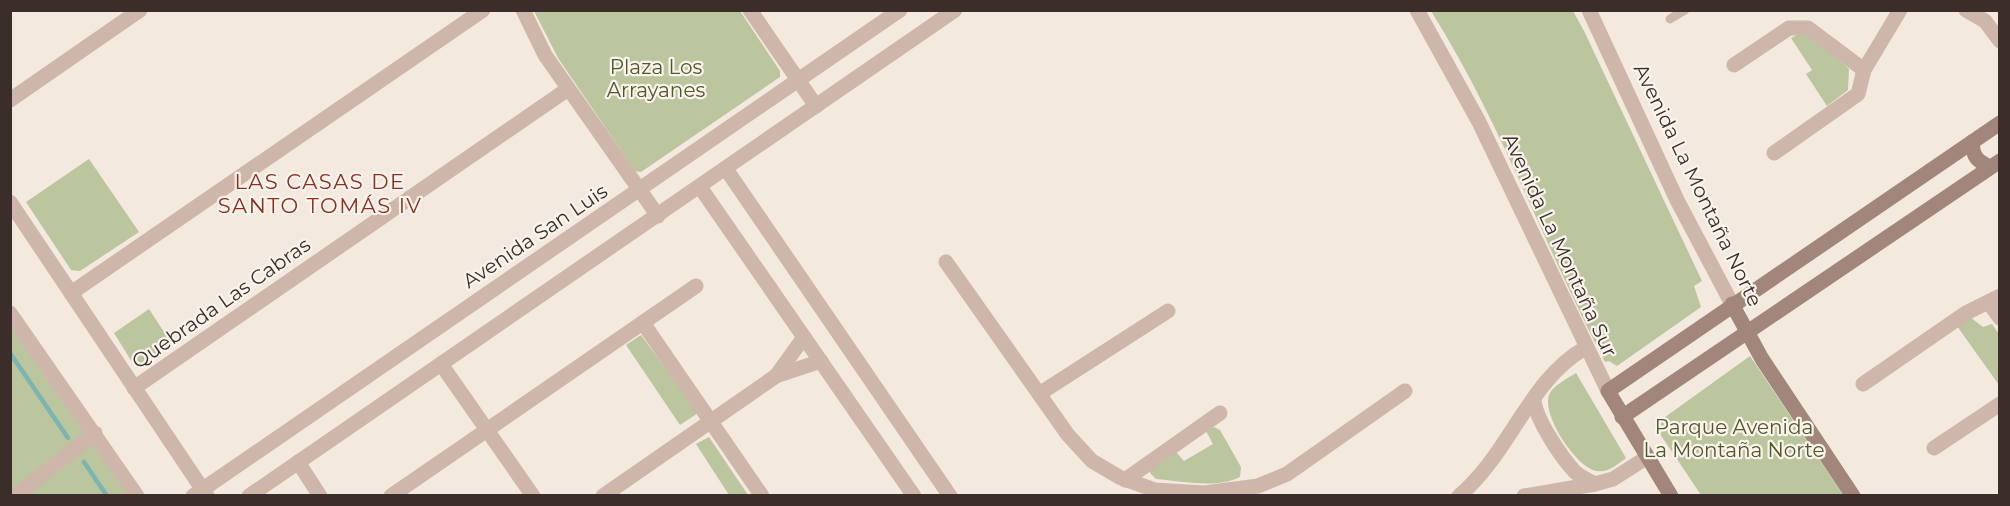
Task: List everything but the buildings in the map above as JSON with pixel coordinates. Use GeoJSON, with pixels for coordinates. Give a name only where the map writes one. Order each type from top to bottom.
{"type":"FeatureCollection","features":[{"type":"Feature","properties":{"kind":"street"},"geometry":{"type":"LineString","coordinates":[[10,99],[140,10]]}},
{"type":"Feature","properties":{"kind":"street"},"geometry":{"type":"LineString","coordinates":[[71,293],[483,10]]}},
{"type":"Feature","properties":{"kind":"street"},"geometry":{"type":"LineString","coordinates":[[523,10],[545,55],[658,216]]}},
{"type":"Feature","properties":{"kind":"street"},"geometry":{"type":"LineString","coordinates":[[750,10],[816,106]]}},
{"type":"Feature","properties":{"kind":"street","name":"Avenida San Luis"},"geometry":{"type":"LineString","coordinates":[[201,493],[900,10]]}},
{"type":"Feature","properties":{"kind":"street"},"geometry":{"type":"LineString","coordinates":[[249,495],[955,10]]}},
{"type":"Feature","properties":{"kind":"street","name":"Avenida La Montaña Sur"},"geometry":{"type":"LineString","coordinates":[[1417,10],[1470,105],[1608,391],[1646,458],[1671,495]]}},
{"type":"Feature","properties":{"kind":"street","name":"Avenida La Montaña Norte"},"geometry":{"type":"LineString","coordinates":[[1588,10],[1677,200],[1731,304],[1762,359],[1853,495]]}},
{"type":"Feature","properties":{"kind":"street"},"geometry":{"type":"LineString","coordinates":[[1773,153],[1858,94],[1864,70],[1900,10]]}},
{"type":"Feature","properties":{"kind":"street"},"geometry":{"type":"LineString","coordinates":[[1966,10],[1984,16],[2000,41]]}},
{"type":"Feature","properties":{"kind":"street"},"geometry":{"type":"LineString","coordinates":[[1734,65],[1789,28],[1799,27],[1808,28],[1864,70]]}},
{"type":"Feature","properties":{"kind":"street","name":"Quebrada Las Cabras"},"geometry":{"type":"LineString","coordinates":[[134,388],[568,89]]}},
{"type":"Feature","properties":{"kind":"street"},"geometry":{"type":"LineString","coordinates":[[1608,391],[1731,304],[2000,123]]}},
{"type":"Feature","properties":{"kind":"street"},"geometry":{"type":"LineString","coordinates":[[1972,142],[1973,154],[1978,162],[1995,164]]}},
{"type":"Feature","properties":{"kind":"street"},"geometry":{"type":"LineString","coordinates":[[1622,417],[1995,164]]}},
{"type":"Feature","properties":{"kind":"street"},"geometry":{"type":"LineString","coordinates":[[726,169],[945,494]]}},
{"type":"Feature","properties":{"kind":"street"},"geometry":{"type":"LineString","coordinates":[[700,187],[914,495]]}},
{"type":"Feature","properties":{"kind":"street"},"geometry":{"type":"LineString","coordinates":[[10,202],[201,493]]}},
{"type":"Feature","properties":{"kind":"street"},"geometry":{"type":"LineString","coordinates":[[946,262],[1068,435],[1092,461],[1125,480],[1155,490],[1215,494],[1258,486],[1287,474],[1405,391]]}},
{"type":"Feature","properties":{"kind":"street"},"geometry":{"type":"LineString","coordinates":[[391,495],[696,286]]}},
{"type":"Feature","properties":{"kind":"street"},"geometry":{"type":"LineString","coordinates":[[1863,384],[1966,313],[1994,299],[2000,318]]}},
{"type":"Feature","properties":{"kind":"street"},"geometry":{"type":"LineString","coordinates":[[1039,394],[1168,311]]}},
{"type":"Feature","properties":{"kind":"street"},"geometry":{"type":"LineString","coordinates":[[10,314],[137,495]]}},
{"type":"Feature","properties":{"kind":"street"},"geometry":{"type":"LineString","coordinates":[[643,323],[762,495]]}},
{"type":"Feature","properties":{"kind":"street"},"geometry":{"type":"LineString","coordinates":[[776,376],[804,337]]}},
{"type":"Feature","properties":{"kind":"street"},"geometry":{"type":"LineString","coordinates":[[1459,495],[1493,462],[1559,365],[1586,348]]}},
{"type":"Feature","properties":{"kind":"street"},"geometry":{"type":"LineString","coordinates":[[603,495],[776,376],[821,360]]}},
{"type":"Feature","properties":{"kind":"street"},"geometry":{"type":"LineString","coordinates":[[441,364],[533,495]]}},
{"type":"Feature","properties":{"kind":"street"},"geometry":{"type":"LineString","coordinates":[[1534,399],[1541,420],[1562,456],[1577,474],[1595,484]]}},
{"type":"Feature","properties":{"kind":"street"},"geometry":{"type":"LineString","coordinates":[[1934,448],[2000,404]]}},
{"type":"Feature","properties":{"kind":"street"},"geometry":{"type":"LineString","coordinates":[[1125,480],[1220,413]]}},
{"type":"Feature","properties":{"kind":"street"},"geometry":{"type":"LineString","coordinates":[[15,495],[95,433]]}},
{"type":"Feature","properties":{"kind":"street"},"geometry":{"type":"LineString","coordinates":[[1524,495],[1613,479],[1646,458]]}},
{"type":"Feature","properties":{"kind":"street"},"geometry":{"type":"LineString","coordinates":[[298,462],[320,495]]}},
{"type":"Feature","properties":{"kind":"lane"},"geometry":{"type":"LineString","coordinates":[[1670,19],[1685,10]]}},
{"type":"Feature","properties":{"kind":"green space","name":"Plaza Los Arrayanes"},"geometry":{"type":"Polygon","coordinates":[[[534,11],[740,11],[780,71],[780,77],[641,172],[635,171],[558,58],[534,11]]]}},
{"type":"Feature","properties":{"kind":"green space"},"geometry":{"type":"Polygon","coordinates":[[[1431,11],[1573,11],[1584,31],[1702,281],[1694,286],[1701,307],[1617,366],[1609,361],[1605,362],[1501,140],[1456,53],[1431,11]]]}},
{"type":"Feature","properties":{"kind":"green space"},"geometry":{"type":"Polygon","coordinates":[[[1801,33],[1811,35],[1849,69],[1848,90],[1827,106],[1806,74],[1812,70],[1791,38],[1801,33]]]}},
{"type":"Feature","properties":{"kind":"green space"},"geometry":{"type":"Polygon","coordinates":[[[89,159],[139,232],[80,271],[71,270],[26,202],[89,159]]]}},
{"type":"Feature","properties":{"kind":"green space"},"geometry":{"type":"Polygon","coordinates":[[[11,309],[139,495],[11,495],[11,309]]]}},
{"type":"Feature","properties":{"kind":"green space"},"geometry":{"type":"Polygon","coordinates":[[[149,309],[173,346],[144,364],[132,362],[114,333],[149,309]]]}},
{"type":"Feature","properties":{"kind":"green space"},"geometry":{"type":"Polygon","coordinates":[[[1970,317],[1983,327],[1992,324],[1999,334],[1999,385],[1957,326],[1970,317]]]}},
{"type":"Feature","properties":{"kind":"green space"},"geometry":{"type":"Polygon","coordinates":[[[641,335],[698,413],[680,425],[626,345],[641,335]]]}},
{"type":"Feature","properties":{"kind":"green space","name":"Parque Avenida La Montaña Norte"},"geometry":{"type":"Polygon","coordinates":[[[1750,356],[1843,495],[1701,495],[1654,425],[1750,356]]]}},
{"type":"Feature","properties":{"kind":"green space"},"geometry":{"type":"Polygon","coordinates":[[[1576,373],[1626,458],[1605,471],[1589,468],[1580,461],[1562,438],[1550,413],[1548,402],[1550,393],[1558,384],[1576,373]]]}},
{"type":"Feature","properties":{"kind":"green space"},"geometry":{"type":"Polygon","coordinates":[[[1214,427],[1220,430],[1241,467],[1240,477],[1220,483],[1198,483],[1156,479],[1150,473],[1151,468],[1176,452],[1184,461],[1213,444],[1206,431],[1214,427]]]}},
{"type":"Feature","properties":{"kind":"green space"},"geometry":{"type":"Polygon","coordinates":[[[709,437],[748,495],[729,495],[696,444],[709,437]]]}},
{"type":"Feature","properties":{"kind":"waterway"},"geometry":{"type":"LineString","coordinates":[[10,353],[68,438]]}},
{"type":"Feature","properties":{"kind":"waterway"},"geometry":{"type":"LineString","coordinates":[[84,462],[107,496]]}},
{"type":"Feature","properties":{"kind":"district","name":"LAS CASAS DE SANTO TOMÁS IV"},"geometry":{"type":"Point","coordinates":[320,193]}}]}
